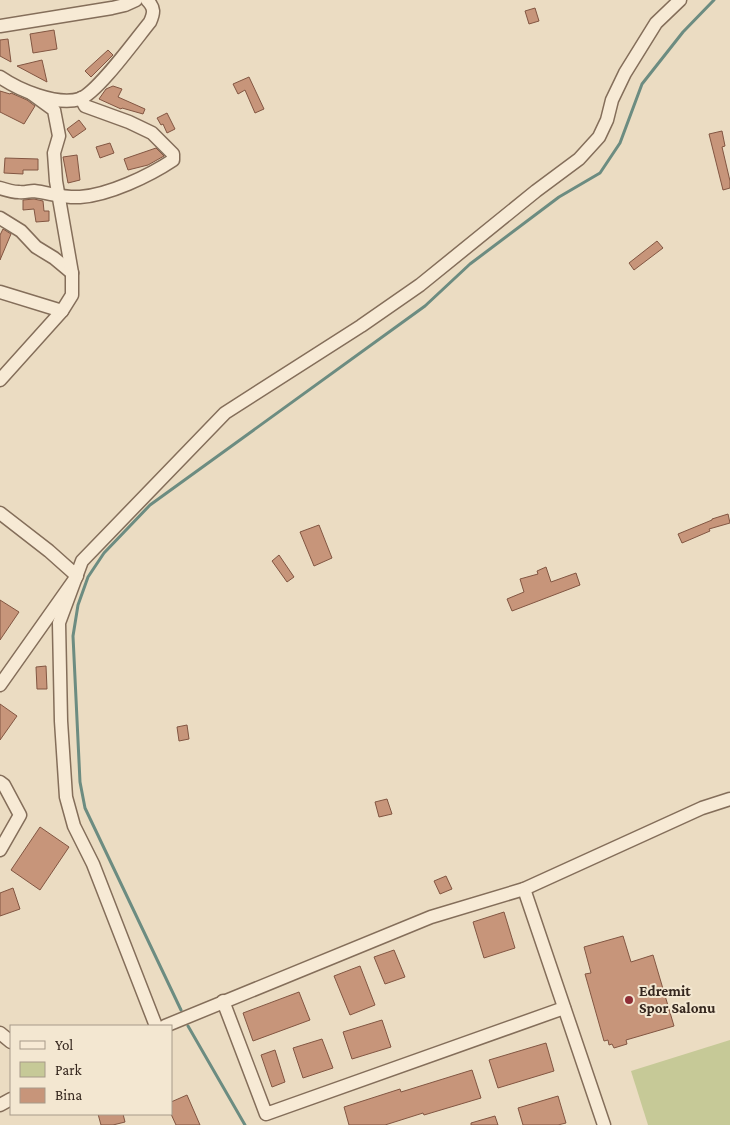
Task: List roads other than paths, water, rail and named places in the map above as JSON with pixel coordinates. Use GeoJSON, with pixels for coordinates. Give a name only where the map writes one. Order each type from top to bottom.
{"type":"FeatureCollection","features":[{"type":"Feature","properties":{"kind":"street"},"geometry":{"type":"LineString","coordinates":[[0,26],[125,5],[136,0]]}},
{"type":"Feature","properties":{"kind":"street"},"geometry":{"type":"LineString","coordinates":[[32,94],[65,100],[81,98],[100,82],[150,22],[154,13],[152,5],[147,0]]}},
{"type":"Feature","properties":{"kind":"street"},"geometry":{"type":"LineString","coordinates":[[156,1025],[93,864],[74,826],[66,796],[61,721],[59,623],[82,561],[225,414],[361,326],[420,285],[536,191],[579,159],[599,137],[617,91],[656,23],[680,0]]}},
{"type":"Feature","properties":{"kind":"street"},"geometry":{"type":"LineString","coordinates":[[0,77],[32,94],[54,110],[59,136],[54,153],[58,196],[72,273],[72,295],[62,311],[0,380]]}},
{"type":"Feature","properties":{"kind":"street"},"geometry":{"type":"LineString","coordinates":[[0,188],[19,192],[34,191],[58,196],[82,197],[105,191],[155,172],[173,160],[173,154],[152,133],[129,122],[85,106],[81,98]]}},
{"type":"Feature","properties":{"kind":"street"},"geometry":{"type":"LineString","coordinates":[[0,218],[22,232],[36,247],[54,258],[72,273]]}},
{"type":"Feature","properties":{"kind":"street"},"geometry":{"type":"LineString","coordinates":[[0,292],[62,311]]}},
{"type":"Feature","properties":{"kind":"street"},"geometry":{"type":"LineString","coordinates":[[0,513],[49,551],[77,576]]}},
{"type":"Feature","properties":{"kind":"street"},"geometry":{"type":"LineString","coordinates":[[0,685],[77,576]]}},
{"type":"Feature","properties":{"kind":"street"},"geometry":{"type":"LineString","coordinates":[[0,782],[4,785],[20,815],[0,850]]}},
{"type":"Feature","properties":{"kind":"street"},"geometry":{"type":"LineString","coordinates":[[167,1025],[431,917],[524,889],[702,808],[730,799]]}},
{"type":"Feature","properties":{"kind":"street"},"geometry":{"type":"LineString","coordinates":[[524,889],[604,1125]]}},
{"type":"Feature","properties":{"kind":"street"},"geometry":{"type":"LineString","coordinates":[[223,1002],[266,1114],[564,1008]]}},
{"type":"Feature","properties":{"kind":"street"},"geometry":{"type":"LineString","coordinates":[[0,1033],[10,1041]]}},
{"type":"Feature","properties":{"kind":"waterway"},"geometry":{"type":"LineString","coordinates":[[181,1010],[85,808],[80,782],[73,636],[78,605],[88,577],[104,553],[150,505],[425,306],[470,264],[559,197],[600,173],[620,143],[642,84],[683,32],[714,0]]}},
{"type":"Feature","properties":{"kind":"waterway"},"geometry":{"type":"LineString","coordinates":[[188,1026],[245,1125]]}},
{"type":"Feature","properties":{"kind":"place","name":"Edremit Spor Salonu"},"geometry":{"type":"Point","coordinates":[629,1000]}}]}
